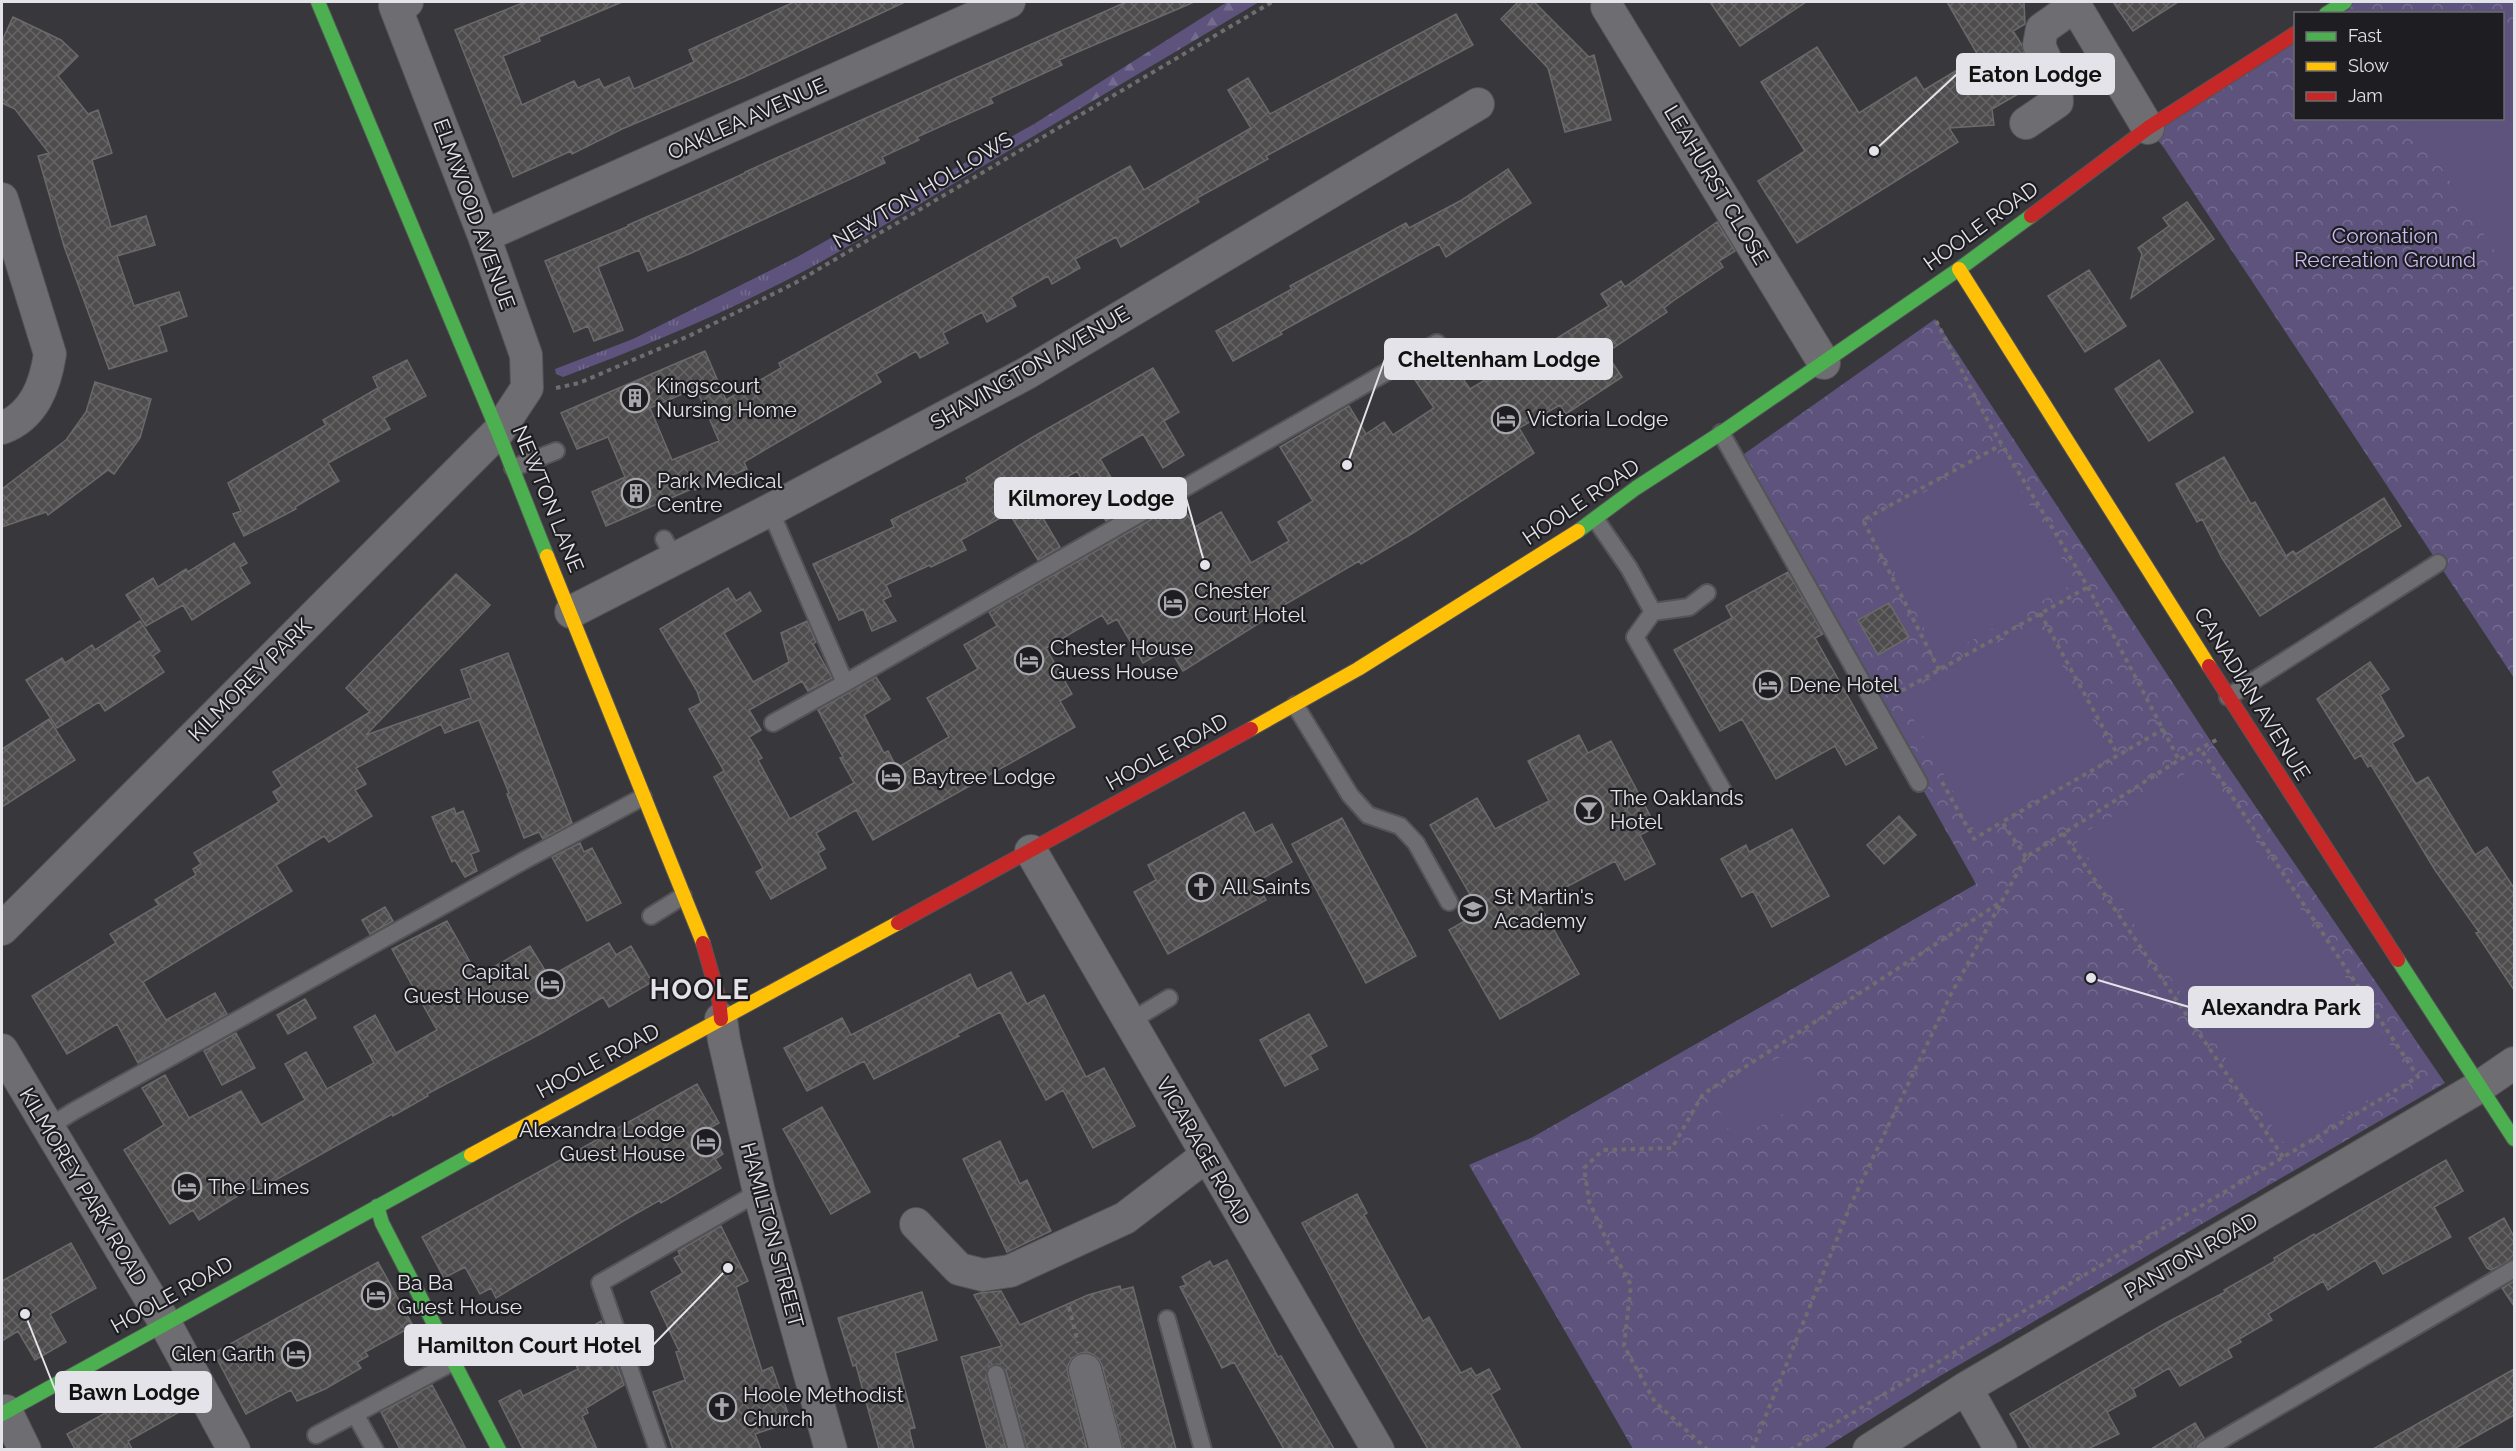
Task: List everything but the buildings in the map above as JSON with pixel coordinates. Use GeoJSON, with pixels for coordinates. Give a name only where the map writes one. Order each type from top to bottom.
{"type":"FeatureCollection","features":[{"type":"Feature","properties":{"kind":"main road","name":"NEWTON LANE"},"geometry":{"type":"LineString","coordinates":[[318,2],[513,468],[705,948],[719,999],[721,1019]]}},
{"type":"Feature","properties":{"kind":"main road"},"geometry":{"type":"LineString","coordinates":[[2329,12],[2344,2]]}},
{"type":"Feature","properties":{"kind":"main road","name":"HOOLE ROAD"},"geometry":{"type":"LineString","coordinates":[[4,1412],[1295,705],[1485,591],[1596,520],[1636,488],[1721,433],[1959,269],[2148,128],[2294,34]]}},
{"type":"Feature","properties":{"kind":"main road","name":"CANADIAN AVENUE"},"geometry":{"type":"LineString","coordinates":[[1959,269],[2228,697],[2514,1139]]}},
{"type":"Feature","properties":{"kind":"main road"},"geometry":{"type":"LineString","coordinates":[[377,1206],[382,1223],[499,1449]]}},
{"type":"Feature","properties":{"kind":"street","name":"ELMWOOD AVENUE"},"geometry":{"type":"LineString","coordinates":[[407,2],[394,6],[484,236],[526,355],[527,388],[498,432]]}},
{"type":"Feature","properties":{"kind":"street","name":"OAKLEA AVENUE"},"geometry":{"type":"LineString","coordinates":[[484,236],[1009,2]]}},
{"type":"Feature","properties":{"kind":"street"},"geometry":{"type":"LineString","coordinates":[[2026,123],[2057,102],[2056,84],[2039,45],[2042,30],[2074,3],[2148,128]]}},
{"type":"Feature","properties":{"kind":"street","name":"LEAHURST CLOSE"},"geometry":{"type":"LineString","coordinates":[[1607,7],[1824,363]]}},
{"type":"Feature","properties":{"kind":"street","name":"SHAVINGTON AVENUE"},"geometry":{"type":"LineString","coordinates":[[571,612],[669,549],[770,510],[1027,373],[1478,104]]}},
{"type":"Feature","properties":{"kind":"street"},"geometry":{"type":"LineString","coordinates":[[2,199],[50,354],[47,376],[39,398],[13,423],[2,428]]}},
{"type":"Feature","properties":{"kind":"street","name":"KILMOREY PARK"},"geometry":{"type":"LineString","coordinates":[[2,929],[498,432]]}},
{"type":"Feature","properties":{"kind":"street","name":"VICARAGE ROAD"},"geometry":{"type":"LineString","coordinates":[[1031,851],[1378,1449]]}},
{"type":"Feature","properties":{"kind":"street","name":"HAMILTON STREET"},"geometry":{"type":"LineString","coordinates":[[721,1019],[759,1192],[831,1449]]}},
{"type":"Feature","properties":{"kind":"street","name":"KILMOREY PARK ROAD"},"geometry":{"type":"LineString","coordinates":[[2,1050],[165,1323],[234,1449]]}},
{"type":"Feature","properties":{"kind":"street","name":"PANTON ROAD"},"geometry":{"type":"LineString","coordinates":[[1869,1449],[1966,1388],[2479,1087],[2514,1063]]}},
{"type":"Feature","properties":{"kind":"street"},"geometry":{"type":"LineString","coordinates":[[916,1224],[958,1269],[983,1275],[1010,1271],[1125,1218],[1206,1156]]}},
{"type":"Feature","properties":{"kind":"street"},"geometry":{"type":"LineString","coordinates":[[1085,1370],[1106,1449]]}},
{"type":"Feature","properties":{"kind":"street"},"geometry":{"type":"LineString","coordinates":[[1966,1388],[2001,1449]]}},
{"type":"Feature","properties":{"kind":"street"},"geometry":{"type":"LineString","coordinates":[[4,1412],[25,1449]]}},
{"type":"Feature","properties":{"kind":"lane"},"geometry":{"type":"LineString","coordinates":[[773,723],[1437,343]]}},
{"type":"Feature","properties":{"kind":"lane"},"geometry":{"type":"LineString","coordinates":[[1721,433],[1919,783]]}},
{"type":"Feature","properties":{"kind":"lane"},"geometry":{"type":"LineString","coordinates":[[513,468],[556,451]]}},
{"type":"Feature","properties":{"kind":"lane"},"geometry":{"type":"LineString","coordinates":[[770,510],[845,683]]}},
{"type":"Feature","properties":{"kind":"lane"},"geometry":{"type":"LineString","coordinates":[[1596,520],[1629,568],[1653,612]]}},
{"type":"Feature","properties":{"kind":"lane"},"geometry":{"type":"LineString","coordinates":[[2228,697],[2438,562]]}},
{"type":"Feature","properties":{"kind":"lane"},"geometry":{"type":"LineString","coordinates":[[1707,593],[1689,607],[1653,612],[1635,637],[1723,791]]}},
{"type":"Feature","properties":{"kind":"lane"},"geometry":{"type":"LineString","coordinates":[[1295,705],[1350,795],[1368,815],[1400,826],[1416,843],[1449,902]]}},
{"type":"Feature","properties":{"kind":"lane"},"geometry":{"type":"LineString","coordinates":[[47,1128],[523,861],[643,797]]}},
{"type":"Feature","properties":{"kind":"lane"},"geometry":{"type":"LineString","coordinates":[[651,916],[683,896]]}},
{"type":"Feature","properties":{"kind":"lane"},"geometry":{"type":"LineString","coordinates":[[1129,1022],[1169,998]]}},
{"type":"Feature","properties":{"kind":"lane"},"geometry":{"type":"LineString","coordinates":[[658,1449],[600,1283],[759,1192]]}},
{"type":"Feature","properties":{"kind":"lane"},"geometry":{"type":"LineString","coordinates":[[2204,1449],[2514,1269]]}},
{"type":"Feature","properties":{"kind":"lane"},"geometry":{"type":"LineString","coordinates":[[1167,1318],[1203,1449]]}},
{"type":"Feature","properties":{"kind":"lane"},"geometry":{"type":"LineString","coordinates":[[316,1435],[455,1361]]}},
{"type":"Feature","properties":{"kind":"lane"},"geometry":{"type":"LineString","coordinates":[[996,1374],[1017,1449]]}},
{"type":"Feature","properties":{"kind":"lane"},"geometry":{"type":"LineString","coordinates":[[355,1414],[375,1449]]}},
{"type":"Feature","properties":{"kind":"path","name":"NEWTON HOLLOWS"},"geometry":{"type":"LineString","coordinates":[[579,383],[689,336],[795,283],[1272,2]]}},
{"type":"Feature","properties":{"kind":"path"},"geometry":{"type":"LineString","coordinates":[[1935,319],[2001,445],[2088,587],[2179,760]]}},
{"type":"Feature","properties":{"kind":"path"},"geometry":{"type":"LineString","coordinates":[[1939,670],[1863,520],[2001,445]]}},
{"type":"Feature","properties":{"kind":"path"},"geometry":{"type":"LineString","coordinates":[[1899,706],[1893,695],[2088,587]]}},
{"type":"Feature","properties":{"kind":"path"},"geometry":{"type":"LineString","coordinates":[[2040,614],[2118,755]]}},
{"type":"Feature","properties":{"kind":"path"},"geometry":{"type":"LineString","coordinates":[[1752,1449],[1851,1203],[1950,996],[2026,857],[2179,760],[2245,723]]}},
{"type":"Feature","properties":{"kind":"path"},"geometry":{"type":"LineString","coordinates":[[1940,777],[1974,839],[2163,729]]}},
{"type":"Feature","properties":{"kind":"path"},"geometry":{"type":"LineString","coordinates":[[1790,1449],[2418,1077],[2200,748]]}},
{"type":"Feature","properties":{"kind":"path"},"geometry":{"type":"LineString","coordinates":[[2002,822],[2026,857]]}},
{"type":"Feature","properties":{"kind":"path"},"geometry":{"type":"LineString","coordinates":[[2063,833],[2283,1157]]}},
{"type":"Feature","properties":{"kind":"path"},"geometry":{"type":"LineString","coordinates":[[1708,1449],[1655,1402],[1624,1346],[1631,1285],[1605,1238],[1589,1201],[1584,1168],[1603,1150],[1672,1148],[1703,1094],[2002,901]]}},
{"type":"Feature","properties":{"kind":"path"},"geometry":{"type":"LineString","coordinates":[[1069,1307],[1085,1370]]}},
{"type":"Feature","properties":{"kind":"green space"},"geometry":{"type":"Polygon","coordinates":[[[1227,2],[1259,2],[1039,133],[1034,124],[1227,2]]]}},
{"type":"Feature","properties":{"kind":"green space","name":"Coronation Recreation Ground"},"geometry":{"type":"Polygon","coordinates":[[[2345,2],[2514,2],[2514,678],[2164,148],[2148,128],[2294,34],[2294,120],[2504,120],[2504,12],[2328,12],[2345,2]]]}},
{"type":"Feature","properties":{"kind":"green space"},"geometry":{"type":"Polygon","coordinates":[[[2514,24],[2514,281],[2411,120],[2504,120],[2504,31],[2514,24]]]}},
{"type":"Feature","properties":{"kind":"green space"},"geometry":{"type":"Polygon","coordinates":[[[1034,124],[1039,133],[808,269],[718,313],[626,353],[563,377],[556,374],[555,369],[633,339],[797,257],[1034,124]]]}},
{"type":"Feature","properties":{"kind":"green space"},"geometry":{"type":"Polygon","coordinates":[[[1935,319],[2212,743],[2445,1083],[1940,1376],[1823,1449],[1633,1449],[1469,1165],[1533,1137],[1976,884],[1737,459],[1935,319]]]}},
{"type":"Feature","properties":{"kind":"green space"},"geometry":{"type":"Polygon","coordinates":[[[1997,452],[2076,582],[1940,658],[1869,523],[1997,452]]]}},
{"type":"Feature","properties":{"kind":"green space"},"geometry":{"type":"Polygon","coordinates":[[[2037,621],[2112,754],[1976,833],[1901,696],[2037,621]]]}},
{"type":"Feature","properties":{"kind":"green space"},"geometry":{"type":"Polygon","coordinates":[[[2204,763],[2409,1074],[2288,1149],[2075,838],[2204,763]]]}},
{"type":"Feature","properties":{"kind":"green space"},"geometry":{"type":"Polygon","coordinates":[[[1797,1048],[1822,1093],[1734,1140],[1711,1094],[1797,1048]]]}},
{"type":"Feature","properties":{"kind":"traffic: fast"},"geometry":{"type":"LineString","coordinates":[[318,2],[498,432],[547,556]]}},
{"type":"Feature","properties":{"kind":"traffic: fast"},"geometry":{"type":"LineString","coordinates":[[2329,12],[2345,2]]}},
{"type":"Feature","properties":{"kind":"traffic: fast"},"geometry":{"type":"LineString","coordinates":[[1578,531],[1636,488],[1721,433],[1959,269],[2031,216]]}},
{"type":"Feature","properties":{"kind":"traffic: fast"},"geometry":{"type":"LineString","coordinates":[[2398,960],[2514,1139]]}},
{"type":"Feature","properties":{"kind":"traffic: fast"},"geometry":{"type":"LineString","coordinates":[[2,1414],[471,1155]]}},
{"type":"Feature","properties":{"kind":"traffic: fast"},"geometry":{"type":"LineString","coordinates":[[377,1206],[382,1223],[499,1450]]}},
{"type":"Feature","properties":{"kind":"traffic: slow"},"geometry":{"type":"LineString","coordinates":[[1959,269],[2209,666]]}},
{"type":"Feature","properties":{"kind":"traffic: slow"},"geometry":{"type":"LineString","coordinates":[[1251,729],[1358,669],[1578,531]]}},
{"type":"Feature","properties":{"kind":"traffic: slow"},"geometry":{"type":"LineString","coordinates":[[547,556],[703,943]]}},
{"type":"Feature","properties":{"kind":"traffic: slow"},"geometry":{"type":"LineString","coordinates":[[471,1155],[898,923]]}},
{"type":"Feature","properties":{"kind":"traffic: jam"},"geometry":{"type":"LineString","coordinates":[[2031,216],[2148,128],[2294,34]]}},
{"type":"Feature","properties":{"kind":"traffic: jam"},"geometry":{"type":"LineString","coordinates":[[2209,666],[2398,960]]}},
{"type":"Feature","properties":{"kind":"traffic: jam"},"geometry":{"type":"LineString","coordinates":[[898,923],[1251,729]]}},
{"type":"Feature","properties":{"kind":"traffic: jam"},"geometry":{"type":"LineString","coordinates":[[703,943],[719,999],[721,1019]]}},
{"type":"Feature","properties":{"kind":"place","name":"Eaton Lodge"},"geometry":{"type":"Point","coordinates":[1874,151]}},
{"type":"Feature","properties":{"kind":"place","name":"Kingscourt Nursing Home"},"geometry":{"type":"Point","coordinates":[635,398]}},
{"type":"Feature","properties":{"kind":"place","name":"Victoria Lodge"},"geometry":{"type":"Point","coordinates":[1506,419]}},
{"type":"Feature","properties":{"kind":"place","name":"Cheltenham Lodge"},"geometry":{"type":"Point","coordinates":[1347,465]}},
{"type":"Feature","properties":{"kind":"place","name":"Park Medical Centre"},"geometry":{"type":"Point","coordinates":[636,493]}},
{"type":"Feature","properties":{"kind":"place","name":"Kilmorey Lodge"},"geometry":{"type":"Point","coordinates":[1205,565]}},
{"type":"Feature","properties":{"kind":"place","name":"Chester Court Hotel"},"geometry":{"type":"Point","coordinates":[1173,603]}},
{"type":"Feature","properties":{"kind":"place","name":"Chester House Guess House"},"geometry":{"type":"Point","coordinates":[1029,660]}},
{"type":"Feature","properties":{"kind":"place","name":"Dene Hotel"},"geometry":{"type":"Point","coordinates":[1768,685]}},
{"type":"Feature","properties":{"kind":"place","name":"Baytree Lodge"},"geometry":{"type":"Point","coordinates":[891,777]}},
{"type":"Feature","properties":{"kind":"place","name":"The Oaklands Hotel"},"geometry":{"type":"Point","coordinates":[1589,810]}},
{"type":"Feature","properties":{"kind":"place","name":"All Saints"},"geometry":{"type":"Point","coordinates":[1201,887]}},
{"type":"Feature","properties":{"kind":"place","name":"St Martin's Academy"},"geometry":{"type":"Point","coordinates":[1473,909]}},
{"type":"Feature","properties":{"kind":"place","name":"Alexandra Park"},"geometry":{"type":"Point","coordinates":[2091,978]}},
{"type":"Feature","properties":{"kind":"place","name":"Capital Guest House"},"geometry":{"type":"Point","coordinates":[550,984]}},
{"type":"Feature","properties":{"kind":"place","name":"Alexandra Lodge Guest House"},"geometry":{"type":"Point","coordinates":[706,1142]}},
{"type":"Feature","properties":{"kind":"place","name":"The Limes"},"geometry":{"type":"Point","coordinates":[187,1187]}},
{"type":"Feature","properties":{"kind":"place","name":"Hamilton Court Hotel"},"geometry":{"type":"Point","coordinates":[728,1268]}},
{"type":"Feature","properties":{"kind":"place","name":"Ba Ba Guest House"},"geometry":{"type":"Point","coordinates":[376,1295]}},
{"type":"Feature","properties":{"kind":"place","name":"Bawn Lodge"},"geometry":{"type":"Point","coordinates":[25,1314]}},
{"type":"Feature","properties":{"kind":"place","name":"Glen Garth"},"geometry":{"type":"Point","coordinates":[296,1354]}},
{"type":"Feature","properties":{"kind":"place","name":"Hoole Methodist Church"},"geometry":{"type":"Point","coordinates":[722,1407]}},
{"type":"Feature","properties":{"kind":"district","name":"HOOLE"},"geometry":{"type":"Point","coordinates":[700,990]}}]}
